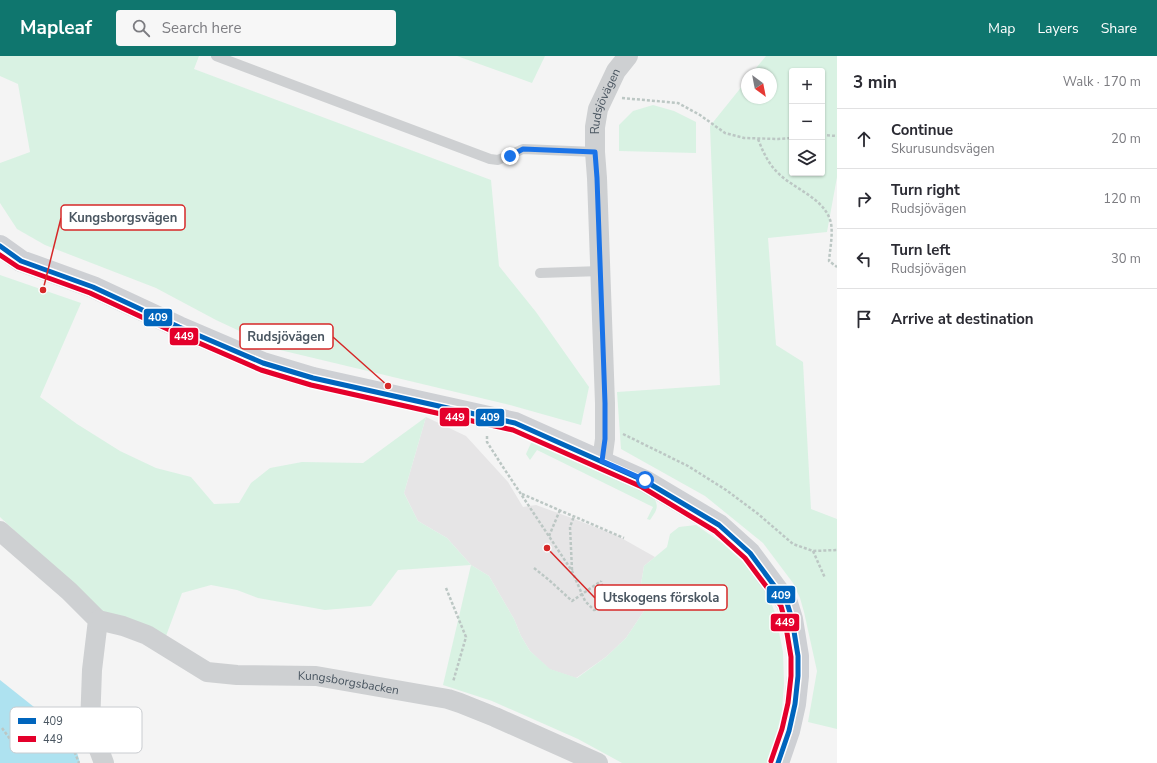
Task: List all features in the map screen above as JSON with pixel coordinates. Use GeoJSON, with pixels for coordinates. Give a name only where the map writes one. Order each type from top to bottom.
{"type":"FeatureCollection","features":[{"type":"Feature","properties":{"kind":"street","name":"Rudsjövägen"},"geometry":{"type":"LineString","coordinates":[[602,461],[606,425],[595,127],[598,108],[616,71],[628,56]]}},
{"type":"Feature","properties":{"kind":"street"},"geometry":{"type":"LineString","coordinates":[[0,246],[21,261],[93,286],[179,327],[263,363],[313,378],[515,423],[645,480],[719,525],[750,553],[787,602],[792,619],[798,656],[798,676],[790,731],[778,763]]}},
{"type":"Feature","properties":{"kind":"street"},"geometry":{"type":"LineString","coordinates":[[0,531],[69,591],[98,620],[92,670],[91,707]]}},
{"type":"Feature","properties":{"kind":"street","name":"Kungsborgsbacken"},"geometry":{"type":"LineString","coordinates":[[98,620],[122,626],[147,635],[208,672],[237,675],[316,676],[448,700],[495,716],[598,763]]}},
{"type":"Feature","properties":{"kind":"street"},"geometry":{"type":"LineString","coordinates":[[100,753],[104,763]]}},
{"type":"Feature","properties":{"kind":"lane","name":"Rudsjövägen"},"geometry":{"type":"LineString","coordinates":[[216,56],[490,160],[498,160],[523,149],[595,152]]}},
{"type":"Feature","properties":{"kind":"lane"},"geometry":{"type":"LineString","coordinates":[[540,273],[601,271]]}},
{"type":"Feature","properties":{"kind":"path"},"geometry":{"type":"LineString","coordinates":[[621,98],[678,103],[700,115],[725,133],[744,138],[789,138]]}},
{"type":"Feature","properties":{"kind":"path"},"geometry":{"type":"LineString","coordinates":[[825,135],[837,136]]}},
{"type":"Feature","properties":{"kind":"path"},"geometry":{"type":"LineString","coordinates":[[758,139],[764,155],[778,173],[822,206],[831,226],[829,261],[837,267]]}},
{"type":"Feature","properties":{"kind":"path"},"geometry":{"type":"LineString","coordinates":[[622,433],[688,466],[726,490],[757,513],[793,544],[813,551],[837,550]]}},
{"type":"Feature","properties":{"kind":"path"},"geometry":{"type":"LineString","coordinates":[[487,434],[487,442],[572,571],[585,601],[594,610],[607,607],[601,581],[572,601],[534,568]]}},
{"type":"Feature","properties":{"kind":"path"},"geometry":{"type":"LineString","coordinates":[[521,494],[624,538]]}},
{"type":"Feature","properties":{"kind":"path"},"geometry":{"type":"LineString","coordinates":[[549,537],[560,510]]}},
{"type":"Feature","properties":{"kind":"path"},"geometry":{"type":"LineString","coordinates":[[572,571],[570,527],[574,516]]}},
{"type":"Feature","properties":{"kind":"path"},"geometry":{"type":"LineString","coordinates":[[813,551],[825,578]]}},
{"type":"Feature","properties":{"kind":"path"},"geometry":{"type":"LineString","coordinates":[[446,588],[466,637],[448,700]]}},
{"type":"Feature","properties":{"kind":"path"},"geometry":{"type":"LineString","coordinates":[[2,728],[10,739]]}},
{"type":"Feature","properties":{"kind":"path"},"geometry":{"type":"LineString","coordinates":[[75,753],[79,763]]}},
{"type":"Feature","properties":{"kind":"shaded area"},"geometry":{"type":"Polygon","coordinates":[[[426,417],[466,436],[508,482],[523,507],[536,505],[569,517],[616,535],[655,557],[644,566],[641,584],[644,611],[626,638],[606,657],[576,678],[549,669],[530,651],[521,636],[514,619],[489,576],[471,565],[447,538],[418,521],[404,493],[426,417]]]}},
{"type":"Feature","properties":{"kind":"green space"},"geometry":{"type":"Polygon","coordinates":[[[0,56],[199,56],[194,69],[491,180],[499,266],[536,312],[589,387],[581,425],[510,405],[280,350],[216,320],[156,288],[45,245],[17,229],[0,203],[0,163],[30,152],[18,84],[0,76],[0,56]]]}},
{"type":"Feature","properties":{"kind":"green space"},"geometry":{"type":"Polygon","coordinates":[[[457,56],[545,56],[532,83],[457,56]]]}},
{"type":"Feature","properties":{"kind":"green space"},"geometry":{"type":"Polygon","coordinates":[[[766,56],[837,56],[837,177],[827,232],[768,238],[776,345],[803,362],[811,509],[837,519],[837,729],[808,722],[817,671],[804,612],[800,598],[793,583],[763,543],[705,496],[621,449],[617,392],[720,385],[710,126],[741,87],[741,104],[777,104],[777,68],[756,68],[766,56]]]}},
{"type":"Feature","properties":{"kind":"green space"},"geometry":{"type":"Polygon","coordinates":[[[653,105],[674,111],[696,122],[696,153],[619,151],[619,125],[633,111],[653,105]]]}},
{"type":"Feature","properties":{"kind":"green space"},"geometry":{"type":"Polygon","coordinates":[[[0,275],[81,303],[40,397],[77,424],[120,451],[156,468],[191,477],[214,504],[239,503],[251,483],[270,468],[302,462],[363,463],[426,417],[404,493],[418,521],[447,538],[471,565],[398,570],[371,606],[325,610],[258,598],[237,590],[211,585],[182,593],[166,636],[102,613],[0,517],[0,275]]]}},
{"type":"Feature","properties":{"kind":"green space"},"geometry":{"type":"Polygon","coordinates":[[[531,443],[543,443],[601,468],[654,498],[657,505],[655,512],[650,520],[647,519],[653,507],[537,450],[530,460],[526,454],[531,443]]]}},
{"type":"Feature","properties":{"kind":"green space"},"geometry":{"type":"Polygon","coordinates":[[[696,525],[722,543],[744,563],[769,597],[775,613],[783,652],[784,684],[781,722],[769,763],[622,763],[578,739],[492,701],[443,685],[471,565],[489,576],[514,619],[521,636],[530,651],[550,669],[577,678],[606,657],[626,638],[644,611],[641,584],[644,566],[667,547],[670,534],[679,527],[696,525]]]}},
{"type":"Feature","properties":{"kind":"water"},"geometry":{"type":"Polygon","coordinates":[[[0,680],[34,707],[10,707],[10,753],[77,753],[80,763],[0,763],[0,680]]]}},
{"type":"Feature","properties":{"kind":"transit line","name":"409"},"geometry":{"type":"LineString","coordinates":[[0,246],[21,261],[93,287],[179,327],[263,363],[313,378],[515,423],[645,481],[719,525],[750,553],[787,603],[792,619],[798,656],[798,676],[795,704],[789,731],[778,763]]}},
{"type":"Feature","properties":{"kind":"transit line","name":"449"},"geometry":{"type":"LineString","coordinates":[[0,255],[18,267],[90,293],[261,370],[311,385],[513,430],[642,487],[715,531],[745,558],[781,606],[785,621],[791,657],[791,676],[788,703],[782,729],[771,761]]}},
{"type":"Feature","properties":{"kind":"place","name":"Kungsborgsvägen"},"geometry":{"type":"Point","coordinates":[43,290]}},
{"type":"Feature","properties":{"kind":"place","name":"Rudsjövägen"},"geometry":{"type":"Point","coordinates":[388,386]}},
{"type":"Feature","properties":{"kind":"place","name":"Utskogens förskola"},"geometry":{"type":"Point","coordinates":[547,548]}},
{"type":"Feature","properties":{"kind":"route"},"geometry":{"type":"LineString","coordinates":[[510,156],[523,149],[595,152],[601,271],[606,425],[602,461],[645,480]]}}]}
